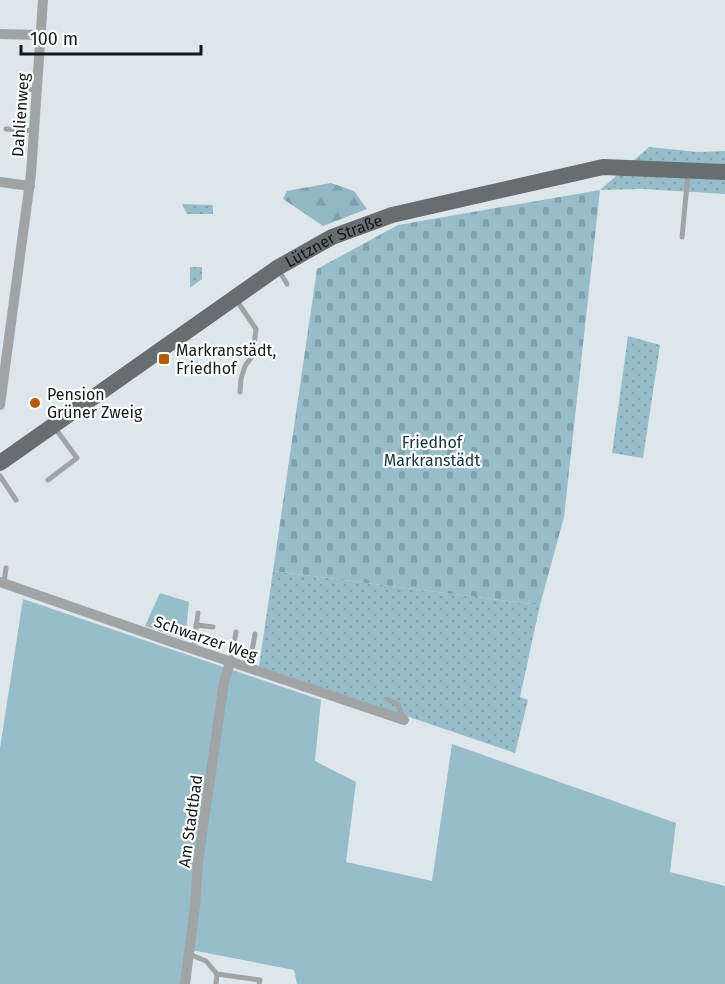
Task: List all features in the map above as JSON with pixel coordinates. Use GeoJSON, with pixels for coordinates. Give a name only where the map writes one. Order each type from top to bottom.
{"type":"FeatureCollection","features":[{"type":"Feature","properties":{"kind":"main road","name":"Lützner Straße"},"geometry":{"type":"LineString","coordinates":[[2,458],[277,268],[332,237],[392,215],[603,167],[725,172]]}},
{"type":"Feature","properties":{"kind":"street","name":"Dahlienweg"},"geometry":{"type":"LineString","coordinates":[[0,405],[2,369],[28,191],[38,90],[43,0]]}},
{"type":"Feature","properties":{"kind":"street"},"geometry":{"type":"LineString","coordinates":[[0,34],[40,35]]}},
{"type":"Feature","properties":{"kind":"street"},"geometry":{"type":"LineString","coordinates":[[0,182],[28,191]]}},
{"type":"Feature","properties":{"kind":"street","name":"Schwarzer Weg"},"geometry":{"type":"LineString","coordinates":[[2,583],[193,650],[404,720]]}},
{"type":"Feature","properties":{"kind":"street","name":"Am Stadtbad"},"geometry":{"type":"LineString","coordinates":[[185,984],[198,862],[230,662]]}},
{"type":"Feature","properties":{"kind":"lane"},"geometry":{"type":"LineString","coordinates":[[21,89],[38,90]]}},
{"type":"Feature","properties":{"kind":"lane"},"geometry":{"type":"LineString","coordinates":[[6,129],[34,131]]}},
{"type":"Feature","properties":{"kind":"lane"},"geometry":{"type":"LineString","coordinates":[[682,237],[689,169]]}},
{"type":"Feature","properties":{"kind":"lane"},"geometry":{"type":"LineString","coordinates":[[277,268],[287,284]]}},
{"type":"Feature","properties":{"kind":"lane"},"geometry":{"type":"LineString","coordinates":[[234,298],[256,329],[253,355],[245,366],[240,392]]}},
{"type":"Feature","properties":{"kind":"lane"},"geometry":{"type":"LineString","coordinates":[[48,480],[77,458],[52,425]]}},
{"type":"Feature","properties":{"kind":"lane"},"geometry":{"type":"LineString","coordinates":[[0,477],[16,500]]}},
{"type":"Feature","properties":{"kind":"lane"},"geometry":{"type":"LineString","coordinates":[[2,583],[6,568]]}},
{"type":"Feature","properties":{"kind":"lane"},"geometry":{"type":"LineString","coordinates":[[193,650],[198,614]]}},
{"type":"Feature","properties":{"kind":"lane"},"geometry":{"type":"LineString","coordinates":[[196,625],[213,627]]}},
{"type":"Feature","properties":{"kind":"lane"},"geometry":{"type":"LineString","coordinates":[[230,662],[236,632]]}},
{"type":"Feature","properties":{"kind":"lane"},"geometry":{"type":"LineString","coordinates":[[249,668],[255,634]]}},
{"type":"Feature","properties":{"kind":"lane"},"geometry":{"type":"LineString","coordinates":[[386,699],[398,704],[404,720]]}},
{"type":"Feature","properties":{"kind":"lane"},"geometry":{"type":"LineString","coordinates":[[189,954],[206,961],[218,974],[260,980],[259,984]]}},
{"type":"Feature","properties":{"kind":"lane"},"geometry":{"type":"LineString","coordinates":[[216,984],[218,974]]}},
{"type":"Feature","properties":{"kind":"green space"},"geometry":{"type":"Polygon","coordinates":[[[649,147],[698,152],[725,151],[725,194],[643,189],[600,190],[649,147]]]}},
{"type":"Feature","properties":{"kind":"green space"},"geometry":{"type":"Polygon","coordinates":[[[331,183],[354,191],[367,209],[323,226],[283,199],[287,191],[331,183]]]}},
{"type":"Feature","properties":{"kind":"green space","name":"Friedhof Markranstädt"},"geometry":{"type":"Polygon","coordinates":[[[600,190],[564,517],[540,605],[273,571],[317,269],[398,225],[600,190]]]}},
{"type":"Feature","properties":{"kind":"green space"},"geometry":{"type":"Polygon","coordinates":[[[182,204],[213,205],[213,214],[187,214],[182,204]]]}},
{"type":"Feature","properties":{"kind":"green space"},"geometry":{"type":"Polygon","coordinates":[[[190,267],[202,267],[202,279],[190,288],[190,267]]]}},
{"type":"Feature","properties":{"kind":"green space"},"geometry":{"type":"Polygon","coordinates":[[[628,336],[660,345],[643,458],[612,453],[628,336]]]}},
{"type":"Feature","properties":{"kind":"green space"},"geometry":{"type":"Polygon","coordinates":[[[273,571],[540,605],[520,697],[528,700],[515,753],[259,666],[273,571]]]}},
{"type":"Feature","properties":{"kind":"green space"},"geometry":{"type":"Polygon","coordinates":[[[160,593],[189,602],[185,640],[145,626],[160,593]]]}},
{"type":"Feature","properties":{"kind":"green space"},"geometry":{"type":"Polygon","coordinates":[[[23,599],[321,700],[315,761],[356,782],[346,862],[432,881],[452,744],[676,823],[670,872],[725,886],[725,984],[297,984],[294,970],[191,950],[185,984],[0,984],[0,748],[23,599]]]}},
{"type":"Feature","properties":{"kind":"place","name":"Markranstädt, Friedhof"},"geometry":{"type":"Point","coordinates":[164,359]}},
{"type":"Feature","properties":{"kind":"place","name":"Pension Grüner Zweig"},"geometry":{"type":"Point","coordinates":[35,403]}}]}
